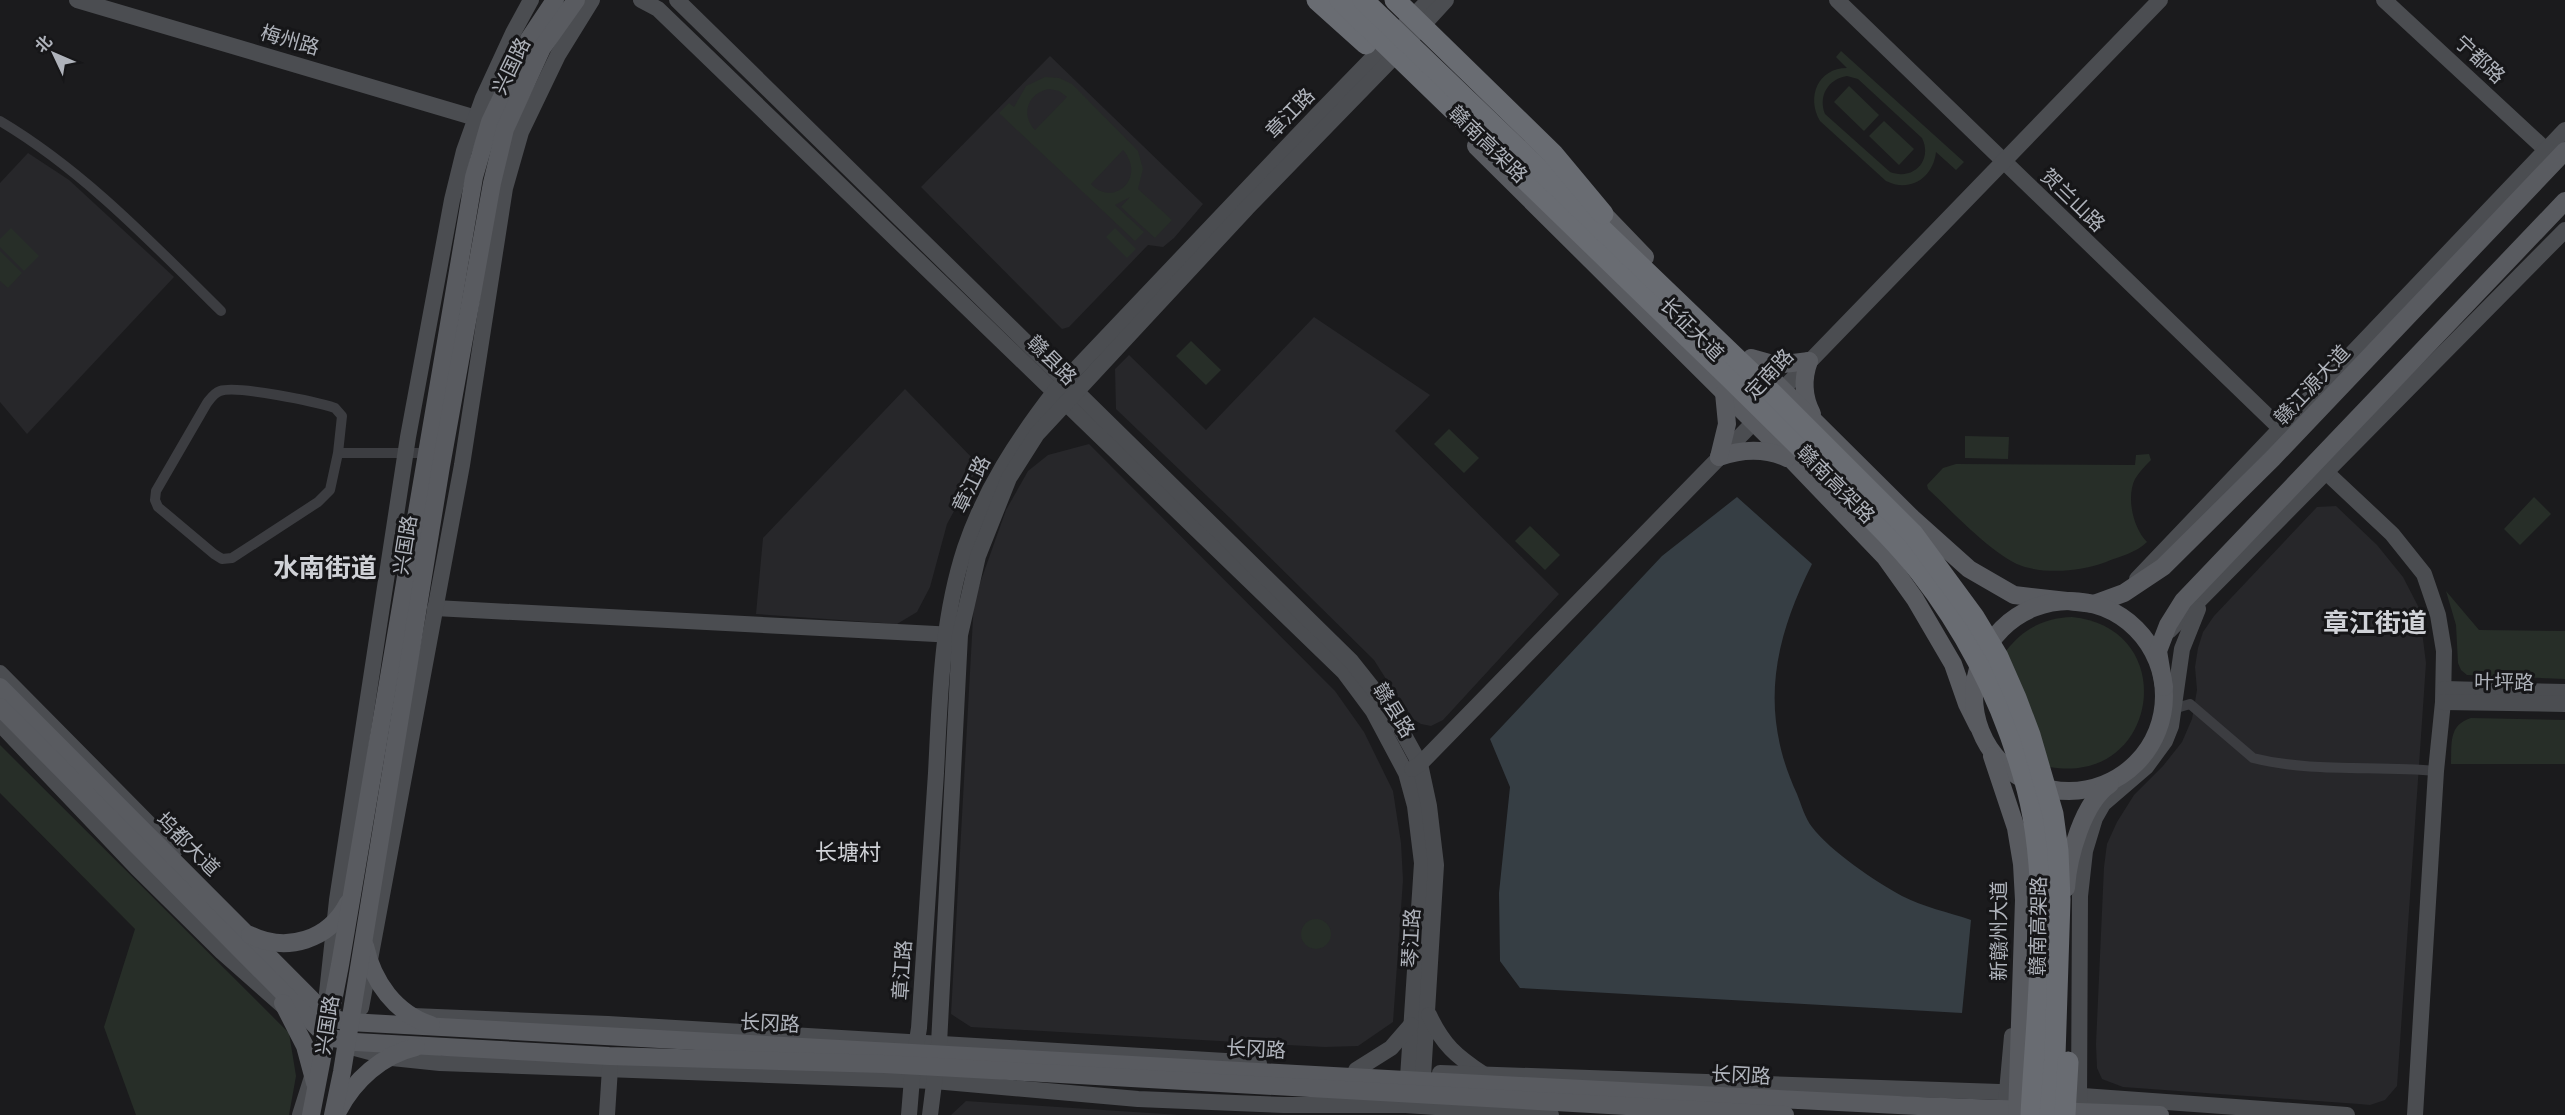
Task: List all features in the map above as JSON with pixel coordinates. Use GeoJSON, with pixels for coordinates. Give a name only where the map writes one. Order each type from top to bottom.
{"type":"FeatureCollection","features":[{"type":"Feature","properties":{"kind":"highway"},"geometry":{"type":"LineString","coordinates":[[1317,0],[1547,201]]}},
{"type":"Feature","properties":{"kind":"highway","name":"赣南高架路"},"geometry":{"type":"LineString","coordinates":[[1340,0],[1759,406],[1894,542],[1920,572],[1970,646],[2003,717],[2027,790],[2040,870],[2040,914],[2018,1105]]}},
{"type":"Feature","properties":{"kind":"highway","name":"赣南高架路"},"geometry":{"type":"LineString","coordinates":[[1363,0],[1671,295],[1913,534],[1974,617],[1998,657],[2030,735],[2053,814],[2058,851],[2060,900],[2055,1056],[2066,1109]]}},
{"type":"Feature","properties":{"kind":"highway"},"geometry":{"type":"LineString","coordinates":[[1395,0],[1553,154],[1671,295]]}},
{"type":"Feature","properties":{"kind":"main road","name":"长征大道"},"geometry":{"type":"LineString","coordinates":[[1327,0],[1754,422],[1885,557],[1915,598],[1953,664],[1967,704],[1978,726]]}},
{"type":"Feature","properties":{"kind":"main road","name":"长征大道"},"geometry":{"type":"LineString","coordinates":[[1383,0],[1554,164],[1641,253],[1783,389],[1920,526],[1969,569],[2014,595],[2073,601]]}},
{"type":"Feature","properties":{"kind":"main road","name":"兴国路"},"geometry":{"type":"LineString","coordinates":[[307,1113],[351,896],[483,120],[529,39],[572,2]]}},
{"type":"Feature","properties":{"kind":"main road","name":"兴国路"},"geometry":{"type":"LineString","coordinates":[[338,1112],[352,1032],[364,934],[441,466],[492,183],[506,129],[542,48],[572,2]]}},
{"type":"Feature","properties":{"kind":"main road","name":"赣江源大道"},"geometry":{"type":"LineString","coordinates":[[2073,601],[2094,604],[2124,593],[2163,567],[2273,458],[2565,151]]}},
{"type":"Feature","properties":{"kind":"main road"},"geometry":{"type":"LineString","coordinates":[[2066,1109],[2066,897],[2069,864],[2079,832],[2103,788],[2125,774],[2150,746],[2169,710],[2158,651],[2175,613],[2192,590],[2565,201]]}},
{"type":"Feature","properties":{"kind":"main road"},"geometry":{"type":"LineString","coordinates":[[1751,358],[1776,365],[1809,361],[1805,375],[1805,398],[1820,426]]}},
{"type":"Feature","properties":{"kind":"main road"},"geometry":{"type":"LineString","coordinates":[[1719,457],[1727,424],[1724,393]]}},
{"type":"Feature","properties":{"kind":"main road"},"geometry":{"type":"LineString","coordinates":[[1719,457],[1739,451],[1760,450],[1791,459]]}},
{"type":"Feature","properties":{"kind":"main road"},"geometry":{"type":"LineString","coordinates":[[2125,774],[2091,789],[2072,792],[2053,791],[2035,786],[2018,777],[1990,751],[1978,726],[1974,691],[1979,666],[1990,642],[2008,623],[2030,609],[2073,601],[2117,613],[2138,630],[2154,652],[2161,669],[2164,687]]}},
{"type":"Feature","properties":{"kind":"main road","name":"坞都大道"},"geometry":{"type":"LineString","coordinates":[[0,687],[241,930],[326,1025]]}},
{"type":"Feature","properties":{"kind":"main road","name":"坞都大道"},"geometry":{"type":"LineString","coordinates":[[0,707],[244,956],[326,1025]]}},
{"type":"Feature","properties":{"kind":"main road","name":"新赣州大道"},"geometry":{"type":"LineString","coordinates":[[1990,751],[2011,810],[2022,864],[2024,900],[2018,1105]]}},
{"type":"Feature","properties":{"kind":"main road"},"geometry":{"type":"LineString","coordinates":[[241,930],[263,941],[281,944],[302,942],[321,933],[335,922],[351,896]]}},
{"type":"Feature","properties":{"kind":"main road"},"geometry":{"type":"LineString","coordinates":[[364,934],[370,964],[386,994],[413,1016],[438,1027]]}},
{"type":"Feature","properties":{"kind":"main road"},"geometry":{"type":"LineString","coordinates":[[244,956],[269,983],[286,1009],[305,1046],[316,1081],[307,1113]]}},
{"type":"Feature","properties":{"kind":"main road"},"geometry":{"type":"LineString","coordinates":[[326,1025],[352,1032]]}},
{"type":"Feature","properties":{"kind":"main road","name":"长冈路"},"geometry":{"type":"LineString","coordinates":[[352,1032],[438,1027],[1415,1094],[1785,1115]]}},
{"type":"Feature","properties":{"kind":"main road","name":"长冈路"},"geometry":{"type":"LineString","coordinates":[[352,1032],[423,1045],[609,1056],[914,1060]]}},
{"type":"Feature","properties":{"kind":"main road"},"geometry":{"type":"LineString","coordinates":[[338,1112],[366,1074],[387,1058],[423,1045]]}},
{"type":"Feature","properties":{"kind":"main road","name":"长冈路"},"geometry":{"type":"LineString","coordinates":[[1415,1094],[2018,1105],[2160,1115]]}},
{"type":"Feature","properties":{"kind":"street","name":"梅州路"},"geometry":{"type":"LineString","coordinates":[[77,0],[483,120]]}},
{"type":"Feature","properties":{"kind":"street"},"geometry":{"type":"LineString","coordinates":[[314,1073],[326,1025],[335,922],[406,453],[453,200],[464,151],[483,120],[513,33],[531,0]]}},
{"type":"Feature","properties":{"kind":"street"},"geometry":{"type":"LineString","coordinates":[[352,1032],[370,964],[379,902],[462,465],[505,188],[521,132],[558,55],[592,0]]}},
{"type":"Feature","properties":{"kind":"street","name":"赣县路"},"geometry":{"type":"LineString","coordinates":[[641,0],[658,9],[1351,661],[1386,705],[1413,769]]}},
{"type":"Feature","properties":{"kind":"street","name":"赣县路"},"geometry":{"type":"LineString","coordinates":[[677,0],[1066,391]]}},
{"type":"Feature","properties":{"kind":"street"},"geometry":{"type":"LineString","coordinates":[[1411,28],[1430,0]]}},
{"type":"Feature","properties":{"kind":"street"},"geometry":{"type":"LineString","coordinates":[[1411,28],[1446,0]]}},
{"type":"Feature","properties":{"kind":"street","name":"贺兰山路"},"geometry":{"type":"LineString","coordinates":[[1838,0],[2281,429]]}},
{"type":"Feature","properties":{"kind":"street","name":"定南路"},"geometry":{"type":"LineString","coordinates":[[1413,769],[1754,422],[1809,361],[2160,0]]}},
{"type":"Feature","properties":{"kind":"street","name":"宁都路"},"geometry":{"type":"LineString","coordinates":[[2384,0],[2546,150]]}},
{"type":"Feature","properties":{"kind":"street","name":"章江路"},"geometry":{"type":"LineString","coordinates":[[909,1115],[952,636],[964,550],[980,508],[997,472],[1027,427],[1066,391],[1411,28]]}},
{"type":"Feature","properties":{"kind":"street"},"geometry":{"type":"LineString","coordinates":[[0,121],[26,136],[93,189],[221,311]]}},
{"type":"Feature","properties":{"kind":"street"},"geometry":{"type":"LineString","coordinates":[[2124,593],[2565,130]]}},
{"type":"Feature","properties":{"kind":"street"},"geometry":{"type":"LineString","coordinates":[[2162,638],[2565,231]]}},
{"type":"Feature","properties":{"kind":"street"},"geometry":{"type":"LineString","coordinates":[[222,390],[243,390],[336,408],[342,416],[338,453],[330,490],[318,502],[231,558],[222,559],[214,554],[158,507],[155,500],[156,491],[207,403],[214,394],[222,390]]}},
{"type":"Feature","properties":{"kind":"street"},"geometry":{"type":"LineString","coordinates":[[338,453],[427,453]]}},
{"type":"Feature","properties":{"kind":"street"},"geometry":{"type":"LineString","coordinates":[[2327,473],[2392,534],[2424,574],[2438,615],[2444,651],[2443,696],[2436,771],[2415,1115]]}},
{"type":"Feature","properties":{"kind":"street"},"geometry":{"type":"LineString","coordinates":[[2208,592],[2188,628],[2182,649],[2169,710],[2171,726],[2156,754],[2136,777],[2103,804],[2088,836],[2081,875],[2066,1109],[2347,1115]]}},
{"type":"Feature","properties":{"kind":"street"},"geometry":{"type":"LineString","coordinates":[[435,608],[952,636]]}},
{"type":"Feature","properties":{"kind":"street","name":"章江路"},"geometry":{"type":"LineString","coordinates":[[930,1115],[937,1061],[952,636]]}},
{"type":"Feature","properties":{"kind":"street"},"geometry":{"type":"LineString","coordinates":[[0,673],[263,941],[326,1025]]}},
{"type":"Feature","properties":{"kind":"street","name":"叶坪路"},"geometry":{"type":"LineString","coordinates":[[2443,696],[2565,692]]}},
{"type":"Feature","properties":{"kind":"street","name":"叶坪路"},"geometry":{"type":"LineString","coordinates":[[2443,696],[2565,704]]}},
{"type":"Feature","properties":{"kind":"street"},"geometry":{"type":"LineString","coordinates":[[2169,710],[2190,704],[2253,758],[2264,761],[2300,766],[2436,771]]}},
{"type":"Feature","properties":{"kind":"street"},"geometry":{"type":"LineString","coordinates":[[0,724],[136,867],[222,952],[286,1009],[326,1025]]}},
{"type":"Feature","properties":{"kind":"street","name":"琴江路"},"geometry":{"type":"LineString","coordinates":[[1413,769],[1429,806],[1436,865],[1428,1012],[1415,1094]]}},
{"type":"Feature","properties":{"kind":"street","name":"琴江路"},"geometry":{"type":"LineString","coordinates":[[1413,769],[1422,863],[1411,1025],[1415,1094]]}},
{"type":"Feature","properties":{"kind":"street"},"geometry":{"type":"LineString","coordinates":[[1428,1012],[1436,1031],[1455,1055],[1484,1074]]}},
{"type":"Feature","properties":{"kind":"street"},"geometry":{"type":"LineString","coordinates":[[352,1032],[413,1016],[608,1024],[914,1060]]}},
{"type":"Feature","properties":{"kind":"street"},"geometry":{"type":"LineString","coordinates":[[1356,1070],[1391,1048],[1411,1025]]}},
{"type":"Feature","properties":{"kind":"street"},"geometry":{"type":"LineString","coordinates":[[352,1032],[392,1058],[440,1063],[610,1068],[914,1060],[1356,1070],[1457,1111],[1551,1115]]}},
{"type":"Feature","properties":{"kind":"street"},"geometry":{"type":"LineString","coordinates":[[937,1061],[1138,1099],[1371,1110],[1415,1094],[1484,1074],[2018,1105]]}},
{"type":"Feature","properties":{"kind":"street"},"geometry":{"type":"LineString","coordinates":[[607,1115],[610,1068]]}},
{"type":"Feature","properties":{"kind":"shaded area"},"geometry":{"type":"Polygon","coordinates":[[[1841,51],[1964,162],[1956,170],[1936,152],[1930,169],[1919,181],[1904,185],[1886,181],[1820,121],[1816,112],[1815,94],[1822,78],[1837,69],[1847,68],[1836,57],[1841,51]],[[1847,76],[1840,78],[1826,89],[1823,101],[1825,114],[1890,172],[1907,174],[1914,171],[1923,161],[1925,154],[1922,138],[1858,79],[1847,76]]]}},
{"type":"Feature","properties":{"kind":"shaded area"},"geometry":{"type":"Polygon","coordinates":[[[1050,56],[1203,204],[1174,238],[1163,247],[1148,245],[1069,327],[1062,329],[921,187],[1050,56]]]}},
{"type":"Feature","properties":{"kind":"shaded area"},"geometry":{"type":"Polygon","coordinates":[[[1045,77],[1059,78],[1072,84],[1138,151],[1143,169],[1138,189],[1172,220],[1155,238],[1121,207],[1130,197],[1115,205],[1144,232],[1135,241],[999,113],[1009,103],[1014,107],[1026,86],[1045,77]],[[1049,89],[1036,95],[1028,105],[1028,117],[1035,130],[1067,97],[1059,91],[1049,89]],[[1123,150],[1091,184],[1100,191],[1109,193],[1117,191],[1129,179],[1131,170],[1129,160],[1123,150]]]}},
{"type":"Feature","properties":{"kind":"shaded area"},"geometry":{"type":"Polygon","coordinates":[[[1849,86],[1879,115],[1864,131],[1834,102],[1849,86]]]}},
{"type":"Feature","properties":{"kind":"shaded area"},"geometry":{"type":"Polygon","coordinates":[[[1884,121],[1914,149],[1899,165],[1869,136],[1884,121]]]}},
{"type":"Feature","properties":{"kind":"shaded area"},"geometry":{"type":"Polygon","coordinates":[[[28,153],[69,180],[174,277],[27,434],[0,402],[0,183],[28,153]]]}},
{"type":"Feature","properties":{"kind":"shaded area"},"geometry":{"type":"Polygon","coordinates":[[[11,228],[39,256],[24,271],[0,247],[0,239],[11,228]]]}},
{"type":"Feature","properties":{"kind":"shaded area"},"geometry":{"type":"Polygon","coordinates":[[[1115,228],[1136,249],[1127,258],[1106,237],[1115,228]]]}},
{"type":"Feature","properties":{"kind":"shaded area"},"geometry":{"type":"Polygon","coordinates":[[[0,251],[22,273],[8,288],[0,281],[0,251]]]}},
{"type":"Feature","properties":{"kind":"shaded area"},"geometry":{"type":"Polygon","coordinates":[[[1314,317],[1430,395],[1395,431],[1559,594],[1443,720],[1431,726],[1421,724],[1410,717],[1374,660],[1116,409],[1115,369],[1129,355],[1206,430],[1314,317]]]}},
{"type":"Feature","properties":{"kind":"shaded area"},"geometry":{"type":"Polygon","coordinates":[[[1191,341],[1221,370],[1206,385],[1176,356],[1191,341]]]}},
{"type":"Feature","properties":{"kind":"shaded area"},"geometry":{"type":"Polygon","coordinates":[[[905,389],[979,465],[947,524],[930,587],[917,612],[897,624],[756,614],[763,538],[905,389]]]}},
{"type":"Feature","properties":{"kind":"shaded area"},"geometry":{"type":"Polygon","coordinates":[[[1449,429],[1479,458],[1464,473],[1434,444],[1449,429]]]}},
{"type":"Feature","properties":{"kind":"shaded area"},"geometry":{"type":"Polygon","coordinates":[[[1965,436],[2009,437],[2008,459],[1965,458],[1965,436]]]}},
{"type":"Feature","properties":{"kind":"shaded area"},"geometry":{"type":"Polygon","coordinates":[[[1089,444],[1335,691],[1364,732],[1393,791],[1401,843],[1403,880],[1393,1022],[1358,1046],[1324,1047],[971,1027],[951,1014],[974,600],[1006,510],[1028,471],[1048,455],[1089,444]]]}},
{"type":"Feature","properties":{"kind":"shaded area"},"geometry":{"type":"Polygon","coordinates":[[[2149,454],[2151,460],[2135,479],[2131,494],[2135,521],[2147,542],[2128,554],[2097,565],[2076,569],[2055,571],[2035,569],[2013,562],[1974,533],[1928,489],[1927,485],[1943,468],[1956,464],[2135,465],[2136,455],[2149,454]]]}},
{"type":"Feature","properties":{"kind":"shaded area"},"geometry":{"type":"Polygon","coordinates":[[[1737,497],[1812,564],[1788,621],[1780,649],[1775,706],[1778,734],[1785,764],[1805,815],[1820,837],[1879,882],[1910,900],[1971,920],[1962,1013],[1520,988],[1500,961],[1499,893],[1510,787],[1490,739],[1662,556],[1737,497]]]}},
{"type":"Feature","properties":{"kind":"shaded area"},"geometry":{"type":"Polygon","coordinates":[[[2534,497],[2551,514],[2520,545],[2504,529],[2534,497]]]}},
{"type":"Feature","properties":{"kind":"shaded area"},"geometry":{"type":"Polygon","coordinates":[[[2336,506],[2377,545],[2403,577],[2419,608],[2426,663],[2397,1086],[2385,1100],[2370,1105],[2123,1087],[2102,1079],[2097,1068],[2096,1044],[2107,844],[2117,822],[2134,795],[2163,766],[2182,742],[2192,719],[2197,690],[2195,667],[2203,632],[2214,616],[2317,507],[2336,506]]]}},
{"type":"Feature","properties":{"kind":"shaded area"},"geometry":{"type":"Polygon","coordinates":[[[1530,526],[1560,555],[1545,570],[1515,541],[1530,526]]]}},
{"type":"Feature","properties":{"kind":"shaded area"},"geometry":{"type":"Polygon","coordinates":[[[2446,591],[2479,630],[2565,631],[2565,679],[2467,675],[2458,663],[2456,625],[2446,591]]]}},
{"type":"Feature","properties":{"kind":"shaded area"},"geometry":{"type":"Polygon","coordinates":[[[2072,617],[2107,627],[2130,648],[2142,674],[2143,703],[2134,731],[2115,753],[2087,766],[2050,767],[2006,651],[2035,626],[2043,622],[2072,617]]]}},
{"type":"Feature","properties":{"kind":"shaded area"},"geometry":{"type":"Polygon","coordinates":[[[2471,718],[2565,720],[2565,764],[2451,764],[2455,730],[2458,725],[2471,718]]]}},
{"type":"Feature","properties":{"kind":"shaded area"},"geometry":{"type":"Polygon","coordinates":[[[0,745],[289,1033],[296,1076],[289,1115],[136,1115],[104,1027],[135,929],[0,793],[0,745]]]}},
{"type":"Feature","properties":{"kind":"shaded area"},"geometry":{"type":"Polygon","coordinates":[[[1316,919],[1327,923],[1331,934],[1327,945],[1316,949],[1305,945],[1301,934],[1305,923],[1316,919]]]}},
{"type":"Feature","properties":{"kind":"shaded area"},"geometry":{"type":"Polygon","coordinates":[[[966,1101],[1180,1115],[951,1115],[966,1101]]]}},
{"type":"Feature","properties":{"kind":"district","name":"水南街道"},"geometry":{"type":"Point","coordinates":[325,568]}},
{"type":"Feature","properties":{"kind":"district","name":"章江街道"},"geometry":{"type":"Point","coordinates":[2375,623]}},
{"type":"Feature","properties":{"kind":"district","name":"长塘村"},"geometry":{"type":"Point","coordinates":[848,852]}}]}
